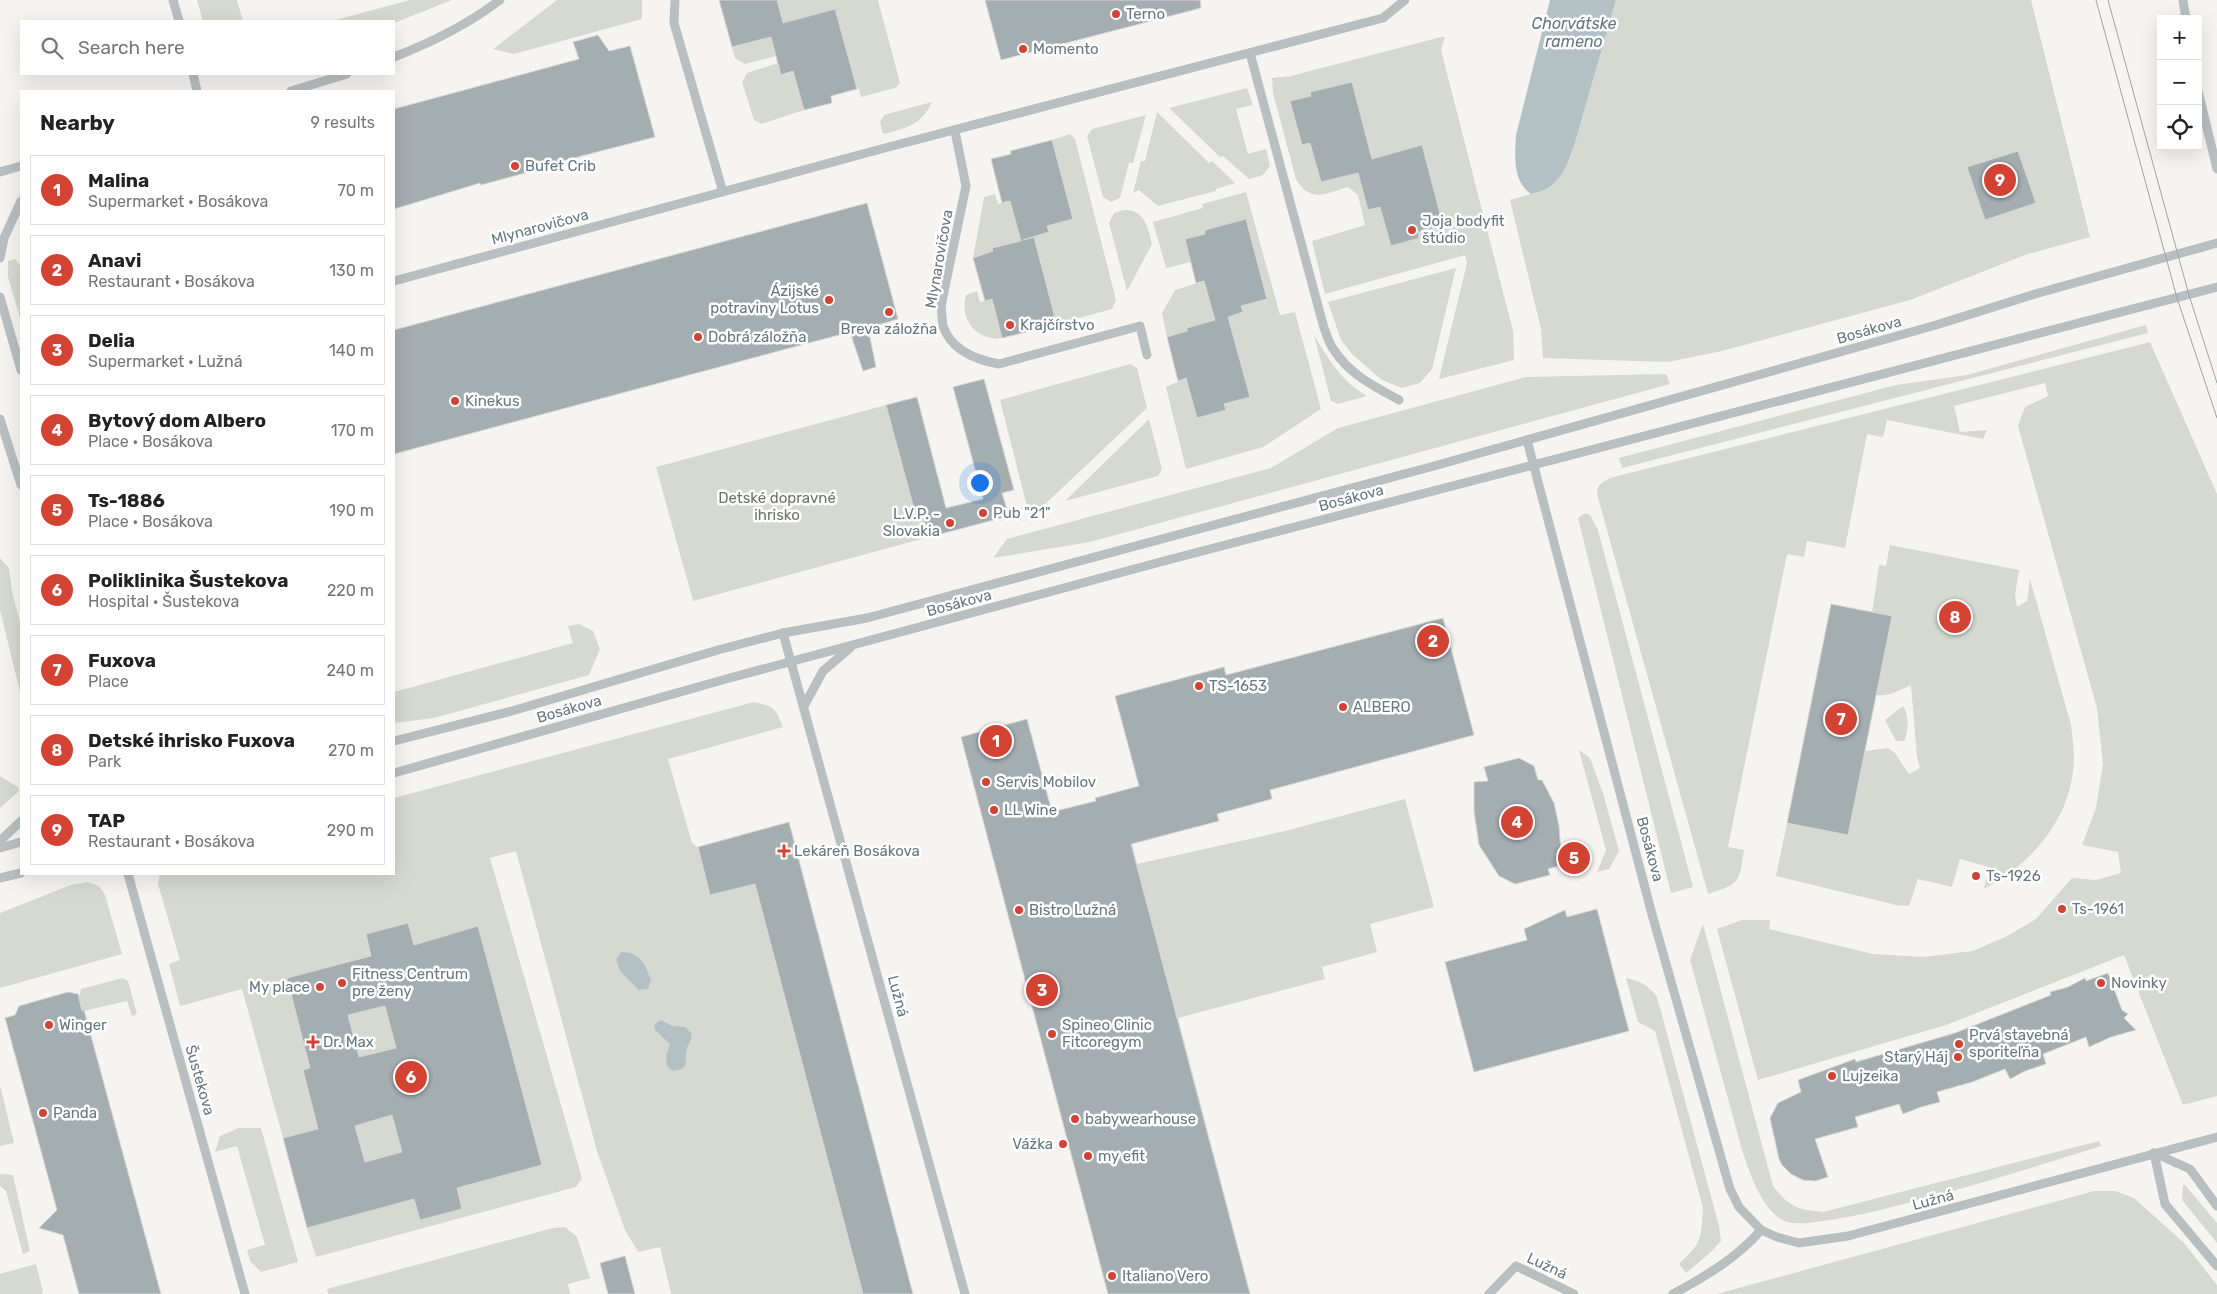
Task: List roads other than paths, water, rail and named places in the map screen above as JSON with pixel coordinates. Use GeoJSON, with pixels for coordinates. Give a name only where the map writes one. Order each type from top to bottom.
{"type":"FeatureCollection","features":[{"type":"Feature","properties":{"kind":"street"},"geometry":{"type":"LineString","coordinates":[[174,0],[179,20]]}},
{"type":"Feature","properties":{"kind":"street"},"geometry":{"type":"LineString","coordinates":[[395,57],[448,34],[468,23],[500,0]]}},
{"type":"Feature","properties":{"kind":"street"},"geometry":{"type":"LineString","coordinates":[[674,0],[674,24],[723,192]]}},
{"type":"Feature","properties":{"kind":"street","name":"Mlynarovičova"},"geometry":{"type":"LineString","coordinates":[[395,281],[955,130],[1383,18],[1405,0]]}},
{"type":"Feature","properties":{"kind":"street"},"geometry":{"type":"LineString","coordinates":[[2183,0],[2185,15]]}},
{"type":"Feature","properties":{"kind":"street"},"geometry":{"type":"LineString","coordinates":[[1250,53],[1324,328],[1333,350],[1349,368],[1370,385],[1399,400]]}},
{"type":"Feature","properties":{"kind":"street"},"geometry":{"type":"LineString","coordinates":[[193,75],[197,90]]}},
{"type":"Feature","properties":{"kind":"street"},"geometry":{"type":"LineString","coordinates":[[294,90],[344,75]]}},
{"type":"Feature","properties":{"kind":"street"},"geometry":{"type":"LineString","coordinates":[[2201,105],[2217,169]]}},
{"type":"Feature","properties":{"kind":"street","name":"Mlynarovičova"},"geometry":{"type":"LineString","coordinates":[[955,130],[966,186],[941,306],[944,327],[951,340],[979,360],[999,364],[1140,326],[1147,355]]}},
{"type":"Feature","properties":{"kind":"street"},"geometry":{"type":"LineString","coordinates":[[0,172],[20,166]]}},
{"type":"Feature","properties":{"kind":"street"},"geometry":{"type":"LineString","coordinates":[[0,258],[4,238],[20,203]]}},
{"type":"Feature","properties":{"kind":"street","name":"Bosákova"},"geometry":{"type":"LineString","coordinates":[[395,741],[512,711],[632,674],[783,634],[867,618],[1527,440],[1936,325],[2035,294],[2217,243]]}},
{"type":"Feature","properties":{"kind":"street","name":"Bosákova"},"geometry":{"type":"LineString","coordinates":[[395,773],[1164,561],[2217,287]]}},
{"type":"Feature","properties":{"kind":"street"},"geometry":{"type":"LineString","coordinates":[[0,297],[20,367]]}},
{"type":"Feature","properties":{"kind":"street"},"geometry":{"type":"LineString","coordinates":[[0,419],[20,482]]}},
{"type":"Feature","properties":{"kind":"street","name":"Bosákova"},"geometry":{"type":"LineString","coordinates":[[1527,440],[1654,918],[1722,1165],[1739,1206],[1761,1230]]}},
{"type":"Feature","properties":{"kind":"street","name":"Lužná"},"geometry":{"type":"LineString","coordinates":[[783,634],[965,1294]]}},
{"type":"Feature","properties":{"kind":"street"},"geometry":{"type":"LineString","coordinates":[[804,706],[823,671],[851,646]]}},
{"type":"Feature","properties":{"kind":"street"},"geometry":{"type":"LineString","coordinates":[[0,841],[20,822]]}},
{"type":"Feature","properties":{"kind":"street"},"geometry":{"type":"LineString","coordinates":[[0,848],[20,842]]}},
{"type":"Feature","properties":{"kind":"street"},"geometry":{"type":"LineString","coordinates":[[0,878],[20,873]]}},
{"type":"Feature","properties":{"kind":"street","name":"Šustekova"},"geometry":{"type":"LineString","coordinates":[[128,875],[245,1294]]}},
{"type":"Feature","properties":{"kind":"street","name":"Lužná"},"geometry":{"type":"LineString","coordinates":[[1761,1230],[1777,1237],[1799,1242],[1848,1236],[2217,1137]]}},
{"type":"Feature","properties":{"kind":"street"},"geometry":{"type":"LineString","coordinates":[[2154,1153],[2190,1170],[2217,1206]]}},
{"type":"Feature","properties":{"kind":"street"},"geometry":{"type":"LineString","coordinates":[[2154,1153],[2165,1204],[2217,1266]]}},
{"type":"Feature","properties":{"kind":"street"},"geometry":{"type":"LineString","coordinates":[[1673,1294],[1705,1276],[1746,1248],[1761,1230]]}},
{"type":"Feature","properties":{"kind":"street","name":"Lužná"},"geometry":{"type":"LineString","coordinates":[[1489,1294],[1516,1266],[1574,1294]]}},
{"type":"Feature","properties":{"kind":"water","name":"Chorvátske rameno"},"geometry":{"type":"Polygon","coordinates":[[[1550,0],[1616,0],[1575,143],[1568,161],[1555,182],[1541,191],[1531,194],[1520,182],[1518,175],[1515,159],[1516,135],[1550,0]]]}},
{"type":"Feature","properties":{"kind":"water"},"geometry":{"type":"Polygon","coordinates":[[[621,952],[633,954],[641,960],[651,981],[648,989],[639,990],[620,971],[616,960],[621,952]]]}},
{"type":"Feature","properties":{"kind":"water"},"geometry":{"type":"Polygon","coordinates":[[[661,1020],[673,1026],[685,1027],[691,1033],[685,1064],[678,1070],[673,1071],[667,1066],[666,1056],[670,1044],[655,1030],[654,1025],[661,1020]]]}},
{"type":"Feature","properties":{"kind":"tram line"},"geometry":{"type":"LineString","coordinates":[[2096,0],[2177,298],[2217,418]]}},
{"type":"Feature","properties":{"kind":"tram line"},"geometry":{"type":"LineString","coordinates":[[2108,0],[2189,295],[2217,383]]}},
{"type":"Feature","properties":{"kind":"place","name":"Terno"},"geometry":{"type":"Point","coordinates":[1116,14]}},
{"type":"Feature","properties":{"kind":"place","name":"Momento"},"geometry":{"type":"Point","coordinates":[1023,49]}},
{"type":"Feature","properties":{"kind":"place","name":"Bufet Crib"},"geometry":{"type":"Point","coordinates":[515,166]}},
{"type":"Feature","properties":{"kind":"place","name":"TAP"},"geometry":{"type":"Point","coordinates":[2000,180]}},
{"type":"Feature","properties":{"kind":"place","name":"Joja bodyfit štúdio"},"geometry":{"type":"Point","coordinates":[1412,230]}},
{"type":"Feature","properties":{"kind":"place","name":"Ázijské potraviny Lotus"},"geometry":{"type":"Point","coordinates":[829,300]}},
{"type":"Feature","properties":{"kind":"place","name":"Breva záložňa"},"geometry":{"type":"Point","coordinates":[889,312]}},
{"type":"Feature","properties":{"kind":"place","name":"Krajčírstvo"},"geometry":{"type":"Point","coordinates":[1010,325]}},
{"type":"Feature","properties":{"kind":"place","name":"Dobrá záložňa"},"geometry":{"type":"Point","coordinates":[698,337]}},
{"type":"Feature","properties":{"kind":"place","name":"Kinekus"},"geometry":{"type":"Point","coordinates":[455,401]}},
{"type":"Feature","properties":{"kind":"place","name":"Pub \"21\""},"geometry":{"type":"Point","coordinates":[983,513]}},
{"type":"Feature","properties":{"kind":"place","name":"L.V.P. - Slovakia"},"geometry":{"type":"Point","coordinates":[950,523]}},
{"type":"Feature","properties":{"kind":"place","name":"Detské ihrisko Fuxova"},"geometry":{"type":"Point","coordinates":[1955,617]}},
{"type":"Feature","properties":{"kind":"place","name":"Anavi"},"geometry":{"type":"Point","coordinates":[1433,641]}},
{"type":"Feature","properties":{"kind":"place","name":"TS-1653"},"geometry":{"type":"Point","coordinates":[1199,686]}},
{"type":"Feature","properties":{"kind":"place","name":"ALBERO"},"geometry":{"type":"Point","coordinates":[1343,707]}},
{"type":"Feature","properties":{"kind":"place","name":"Fuxova"},"geometry":{"type":"Point","coordinates":[1841,719]}},
{"type":"Feature","properties":{"kind":"place","name":"Malina"},"geometry":{"type":"Point","coordinates":[996,741]}},
{"type":"Feature","properties":{"kind":"place","name":"Servis Mobilov"},"geometry":{"type":"Point","coordinates":[986,782]}},
{"type":"Feature","properties":{"kind":"place","name":"LL Wine"},"geometry":{"type":"Point","coordinates":[994,810]}},
{"type":"Feature","properties":{"kind":"place","name":"Bytový dom Albero"},"geometry":{"type":"Point","coordinates":[1517,822]}},
{"type":"Feature","properties":{"kind":"place","name":"Lekáreň Bosákova"},"geometry":{"type":"Point","coordinates":[784,851]}},
{"type":"Feature","properties":{"kind":"place","name":"Ts-1886"},"geometry":{"type":"Point","coordinates":[1574,858]}},
{"type":"Feature","properties":{"kind":"place","name":"Ts-1926"},"geometry":{"type":"Point","coordinates":[1976,876]}},
{"type":"Feature","properties":{"kind":"place","name":"Ts-1961"},"geometry":{"type":"Point","coordinates":[2062,909]}},
{"type":"Feature","properties":{"kind":"place","name":"Bistro Lužná"},"geometry":{"type":"Point","coordinates":[1019,910]}},
{"type":"Feature","properties":{"kind":"place","name":"Fitness Centrum pre ženy"},"geometry":{"type":"Point","coordinates":[342,983]}},
{"type":"Feature","properties":{"kind":"place","name":"Novinky"},"geometry":{"type":"Point","coordinates":[2101,983]}},
{"type":"Feature","properties":{"kind":"place","name":"My place"},"geometry":{"type":"Point","coordinates":[320,987]}},
{"type":"Feature","properties":{"kind":"place","name":"Delia"},"geometry":{"type":"Point","coordinates":[1042,990]}},
{"type":"Feature","properties":{"kind":"place","name":"Winger"},"geometry":{"type":"Point","coordinates":[49,1025]}},
{"type":"Feature","properties":{"kind":"place","name":"Spineo Clinic Fitcoregym"},"geometry":{"type":"Point","coordinates":[1052,1034]}},
{"type":"Feature","properties":{"kind":"place","name":"Dr. Max"},"geometry":{"type":"Point","coordinates":[313,1042]}},
{"type":"Feature","properties":{"kind":"place","name":"Prvá stavebná sporiteľňa"},"geometry":{"type":"Point","coordinates":[1959,1044]}},
{"type":"Feature","properties":{"kind":"place","name":"Starý Háj"},"geometry":{"type":"Point","coordinates":[1958,1057]}},
{"type":"Feature","properties":{"kind":"place","name":"Lujzeika"},"geometry":{"type":"Point","coordinates":[1832,1076]}},
{"type":"Feature","properties":{"kind":"place","name":"Poliklinika Šustekova"},"geometry":{"type":"Point","coordinates":[411,1077]}},
{"type":"Feature","properties":{"kind":"place","name":"Panda"},"geometry":{"type":"Point","coordinates":[43,1113]}},
{"type":"Feature","properties":{"kind":"place","name":"babywearhouse"},"geometry":{"type":"Point","coordinates":[1075,1119]}},
{"type":"Feature","properties":{"kind":"place","name":"Vážka"},"geometry":{"type":"Point","coordinates":[1063,1144]}},
{"type":"Feature","properties":{"kind":"place","name":"my efit"},"geometry":{"type":"Point","coordinates":[1088,1156]}},
{"type":"Feature","properties":{"kind":"place","name":"Italiano Vero"},"geometry":{"type":"Point","coordinates":[1112,1276]}},
{"type":"Feature","properties":{"kind":"park label","name":"Detské dopravné ihrisko"},"geometry":{"type":"Point","coordinates":[777,506]}}]}
